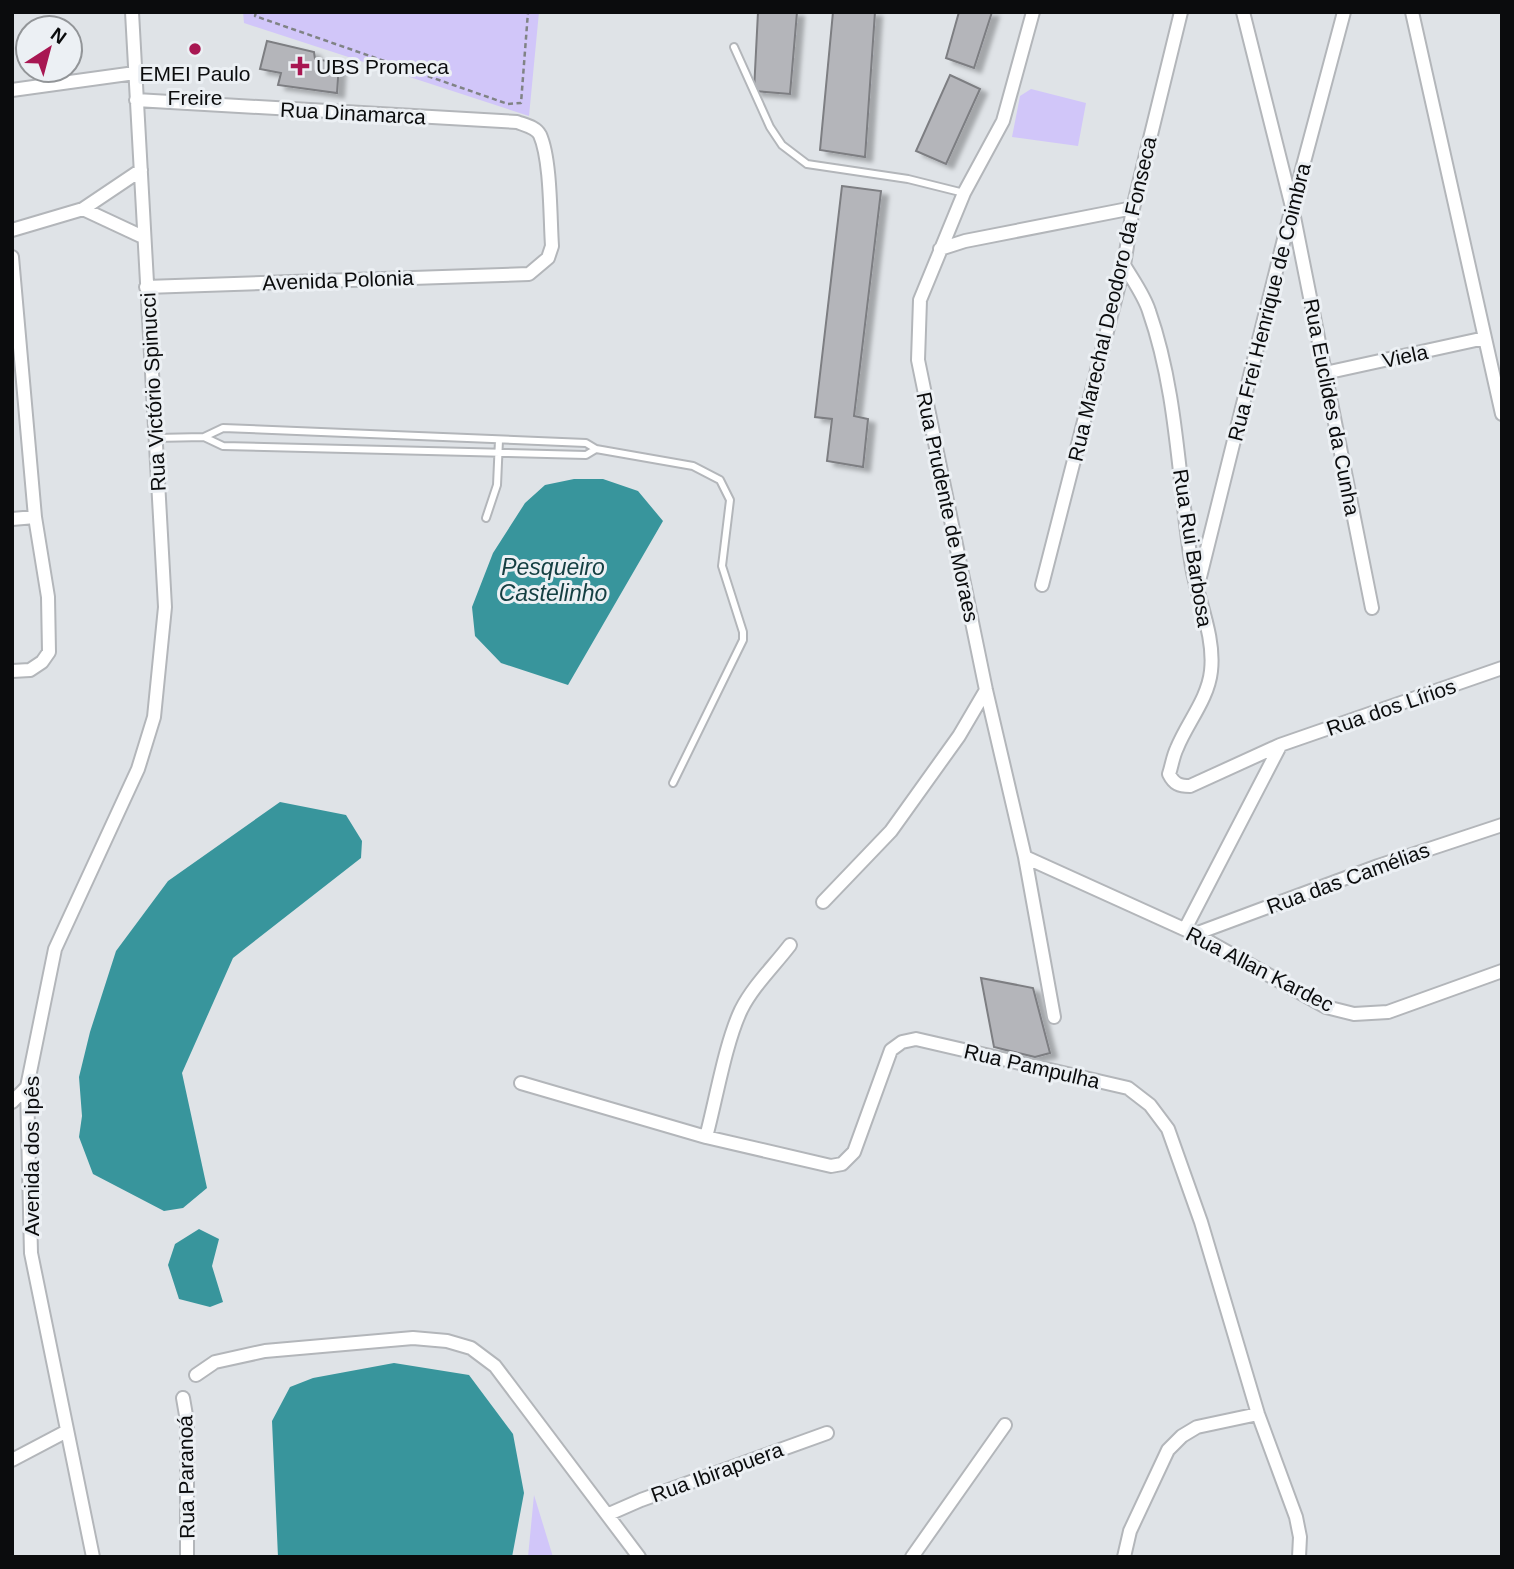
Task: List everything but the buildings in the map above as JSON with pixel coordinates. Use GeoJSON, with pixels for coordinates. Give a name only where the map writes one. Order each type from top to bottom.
{"type":"FeatureCollection","features":[{"type":"Feature","properties":{"kind":"street","name":"Rua Victório Spinucci"},"geometry":{"type":"LineString","coordinates":[[132,12],[165,607],[153,717],[138,769]]}},
{"type":"Feature","properties":{"kind":"street","name":"Rua Prudente de Moraes"},"geometry":{"type":"LineString","coordinates":[[1033,12],[1003,121],[964,193],[920,300],[918,360],[986,690],[1025,857],[1054,1017]]}},
{"type":"Feature","properties":{"kind":"street","name":"Rua Marechal Deodoro da Fonseca"},"geometry":{"type":"LineString","coordinates":[[1042,585],[1124,265],[1133,208],[1181,12]]}},
{"type":"Feature","properties":{"kind":"street","name":"Rua Euclides da Cunha"},"geometry":{"type":"LineString","coordinates":[[1243,12],[1292,207],[1372,608]]}},
{"type":"Feature","properties":{"kind":"street","name":"Rua Frei Henrique de Coimbra"},"geometry":{"type":"LineString","coordinates":[[1196,592],[1292,207],[1344,12]]}},
{"type":"Feature","properties":{"kind":"street"},"geometry":{"type":"LineString","coordinates":[[1412,12],[1502,414]]}},
{"type":"Feature","properties":{"kind":"street"},"geometry":{"type":"LineString","coordinates":[[12,90],[135,73]]}},
{"type":"Feature","properties":{"kind":"street","name":"Rua Dinamarca"},"geometry":{"type":"LineString","coordinates":[[136,100],[517,122],[529,126],[539,133],[546,160],[552,246],[548,258],[529,274]]}},
{"type":"Feature","properties":{"kind":"street"},"geometry":{"type":"LineString","coordinates":[[12,230],[83,209],[141,170]]}},
{"type":"Feature","properties":{"kind":"street"},"geometry":{"type":"LineString","coordinates":[[940,249],[965,241],[1133,208]]}},
{"type":"Feature","properties":{"kind":"street"},"geometry":{"type":"LineString","coordinates":[[83,209],[144,237]]}},
{"type":"Feature","properties":{"kind":"street"},"geometry":{"type":"LineString","coordinates":[[12,257],[17,377],[34,517],[48,597],[49,652],[42,662],[30,670],[12,671]]}},
{"type":"Feature","properties":{"kind":"street","name":"Rua Rui Barbosa"},"geometry":{"type":"LineString","coordinates":[[1124,265],[1149,309],[1168,384],[1179,455],[1185,526],[1196,592],[1206,622],[1212,669],[1209,684],[1177,748],[1170,774],[1172,780],[1180,786],[1190,786],[1280,745]]}},
{"type":"Feature","properties":{"kind":"street","name":"Avenida Polonia"},"geometry":{"type":"LineString","coordinates":[[146,287],[529,274]]}},
{"type":"Feature","properties":{"kind":"street","name":"Viela"},"geometry":{"type":"LineString","coordinates":[[1325,373],[1485,338]]}},
{"type":"Feature","properties":{"kind":"street"},"geometry":{"type":"LineString","coordinates":[[12,519],[34,517]]}},
{"type":"Feature","properties":{"kind":"street","name":"Rua dos Lírios"},"geometry":{"type":"LineString","coordinates":[[1280,745],[1502,668]]}},
{"type":"Feature","properties":{"kind":"street"},"geometry":{"type":"LineString","coordinates":[[823,902],[891,831],[959,736],[986,690]]}},
{"type":"Feature","properties":{"kind":"street"},"geometry":{"type":"LineString","coordinates":[[1190,931],[1280,745]]}},
{"type":"Feature","properties":{"kind":"street","name":"Avenida dos Ipês"},"geometry":{"type":"LineString","coordinates":[[93,1557],[31,1253],[27,1087],[35,1037],[55,949],[138,769]]}},
{"type":"Feature","properties":{"kind":"street","name":"Rua das Camélias"},"geometry":{"type":"LineString","coordinates":[[1190,931],[1502,825]]}},
{"type":"Feature","properties":{"kind":"street","name":"Rua Allan Kardec"},"geometry":{"type":"LineString","coordinates":[[1025,857],[1190,931],[1326,1007],[1353,1014],[1388,1012],[1502,971]]}},
{"type":"Feature","properties":{"kind":"street"},"geometry":{"type":"LineString","coordinates":[[706,1137],[741,1010],[790,945]]}},
{"type":"Feature","properties":{"kind":"street","name":"Rua Pampulha"},"geometry":{"type":"LineString","coordinates":[[521,1083],[706,1137],[831,1166],[842,1164],[854,1152],[891,1050],[902,1042],[916,1039],[1128,1088],[1150,1105],[1168,1129],[1201,1222],[1258,1414],[1296,1517],[1300,1537],[1299,1557]]}},
{"type":"Feature","properties":{"kind":"street"},"geometry":{"type":"LineString","coordinates":[[12,1102],[27,1087]]}},
{"type":"Feature","properties":{"kind":"street"},"geometry":{"type":"LineString","coordinates":[[196,1375],[215,1362],[265,1352],[354,1342],[413,1338],[447,1341],[471,1348],[495,1366],[639,1557]]}},
{"type":"Feature","properties":{"kind":"street","name":"Rua Paranoá"},"geometry":{"type":"LineString","coordinates":[[183,1398],[187,1421],[187,1557]]}},
{"type":"Feature","properties":{"kind":"street"},"geometry":{"type":"LineString","coordinates":[[1124,1557],[1130,1531],[1168,1450],[1197,1427],[1258,1414]]}},
{"type":"Feature","properties":{"kind":"street"},"geometry":{"type":"LineString","coordinates":[[912,1557],[1005,1425]]}},
{"type":"Feature","properties":{"kind":"street"},"geometry":{"type":"LineString","coordinates":[[12,1460],[67,1430]]}},
{"type":"Feature","properties":{"kind":"street","name":"Rua Ibirapuera"},"geometry":{"type":"LineString","coordinates":[[609,1514],[827,1433]]}},
{"type":"Feature","properties":{"kind":"lane"},"geometry":{"type":"LineString","coordinates":[[734,47],[770,127],[782,145],[807,164],[908,179],[964,193]]}},
{"type":"Feature","properties":{"kind":"lane"},"geometry":{"type":"LineString","coordinates":[[155,438],[204,437],[223,428],[586,443],[596,449],[693,466],[720,481],[730,500],[722,566],[743,632],[743,640],[673,783]]}},
{"type":"Feature","properties":{"kind":"lane"},"geometry":{"type":"LineString","coordinates":[[308,448],[310,430]]}},
{"type":"Feature","properties":{"kind":"lane"},"geometry":{"type":"LineString","coordinates":[[398,450],[399,434]]}},
{"type":"Feature","properties":{"kind":"lane"},"geometry":{"type":"LineString","coordinates":[[204,437],[222,446],[586,454],[596,449]]}},
{"type":"Feature","properties":{"kind":"lane"},"geometry":{"type":"LineString","coordinates":[[486,518],[497,485],[499,440]]}},
{"type":"Feature","properties":{"kind":"path"},"geometry":{"type":"LineString","coordinates":[[256,12],[255,16],[508,104],[521,103],[528,12]]}},
{"type":"Feature","properties":{"kind":"shaded area"},"geometry":{"type":"Polygon","coordinates":[[[243,12],[539,12],[529,116],[244,23],[243,12]]]}},
{"type":"Feature","properties":{"kind":"shaded area"},"geometry":{"type":"Polygon","coordinates":[[[1031,89],[1086,103],[1078,146],[1012,137],[1020,96],[1031,89]]]}},
{"type":"Feature","properties":{"kind":"shaded area"},"geometry":{"type":"Polygon","coordinates":[[[534,1495],[553,1557],[528,1557],[534,1495]]]}},
{"type":"Feature","properties":{"kind":"water","name":"Pesqueiro Castelinho"},"geometry":{"type":"Polygon","coordinates":[[[574,479],[603,479],[638,491],[663,521],[568,685],[501,663],[475,636],[472,607],[493,553],[525,503],[545,485],[574,479]]]}},
{"type":"Feature","properties":{"kind":"water"},"geometry":{"type":"Polygon","coordinates":[[[280,802],[346,815],[362,841],[361,858],[233,958],[182,1073],[207,1188],[183,1208],[164,1211],[93,1174],[79,1137],[82,1116],[79,1077],[90,1032],[116,951],[168,881],[280,802]]]}},
{"type":"Feature","properties":{"kind":"water"},"geometry":{"type":"Polygon","coordinates":[[[199,1229],[219,1239],[212,1266],[223,1302],[210,1307],[179,1299],[168,1265],[175,1244],[199,1229]]]}},
{"type":"Feature","properties":{"kind":"water"},"geometry":{"type":"Polygon","coordinates":[[[394,1363],[469,1375],[513,1434],[524,1493],[512,1557],[278,1557],[272,1421],[290,1387],[313,1378],[394,1363]]]}},
{"type":"Feature","properties":{"kind":"place","name":"EMEI Paulo Freire"},"geometry":{"type":"Point","coordinates":[195,49]}},
{"type":"Feature","properties":{"kind":"place","name":"UBS Promeca"},"geometry":{"type":"Point","coordinates":[300,66]}}]}
